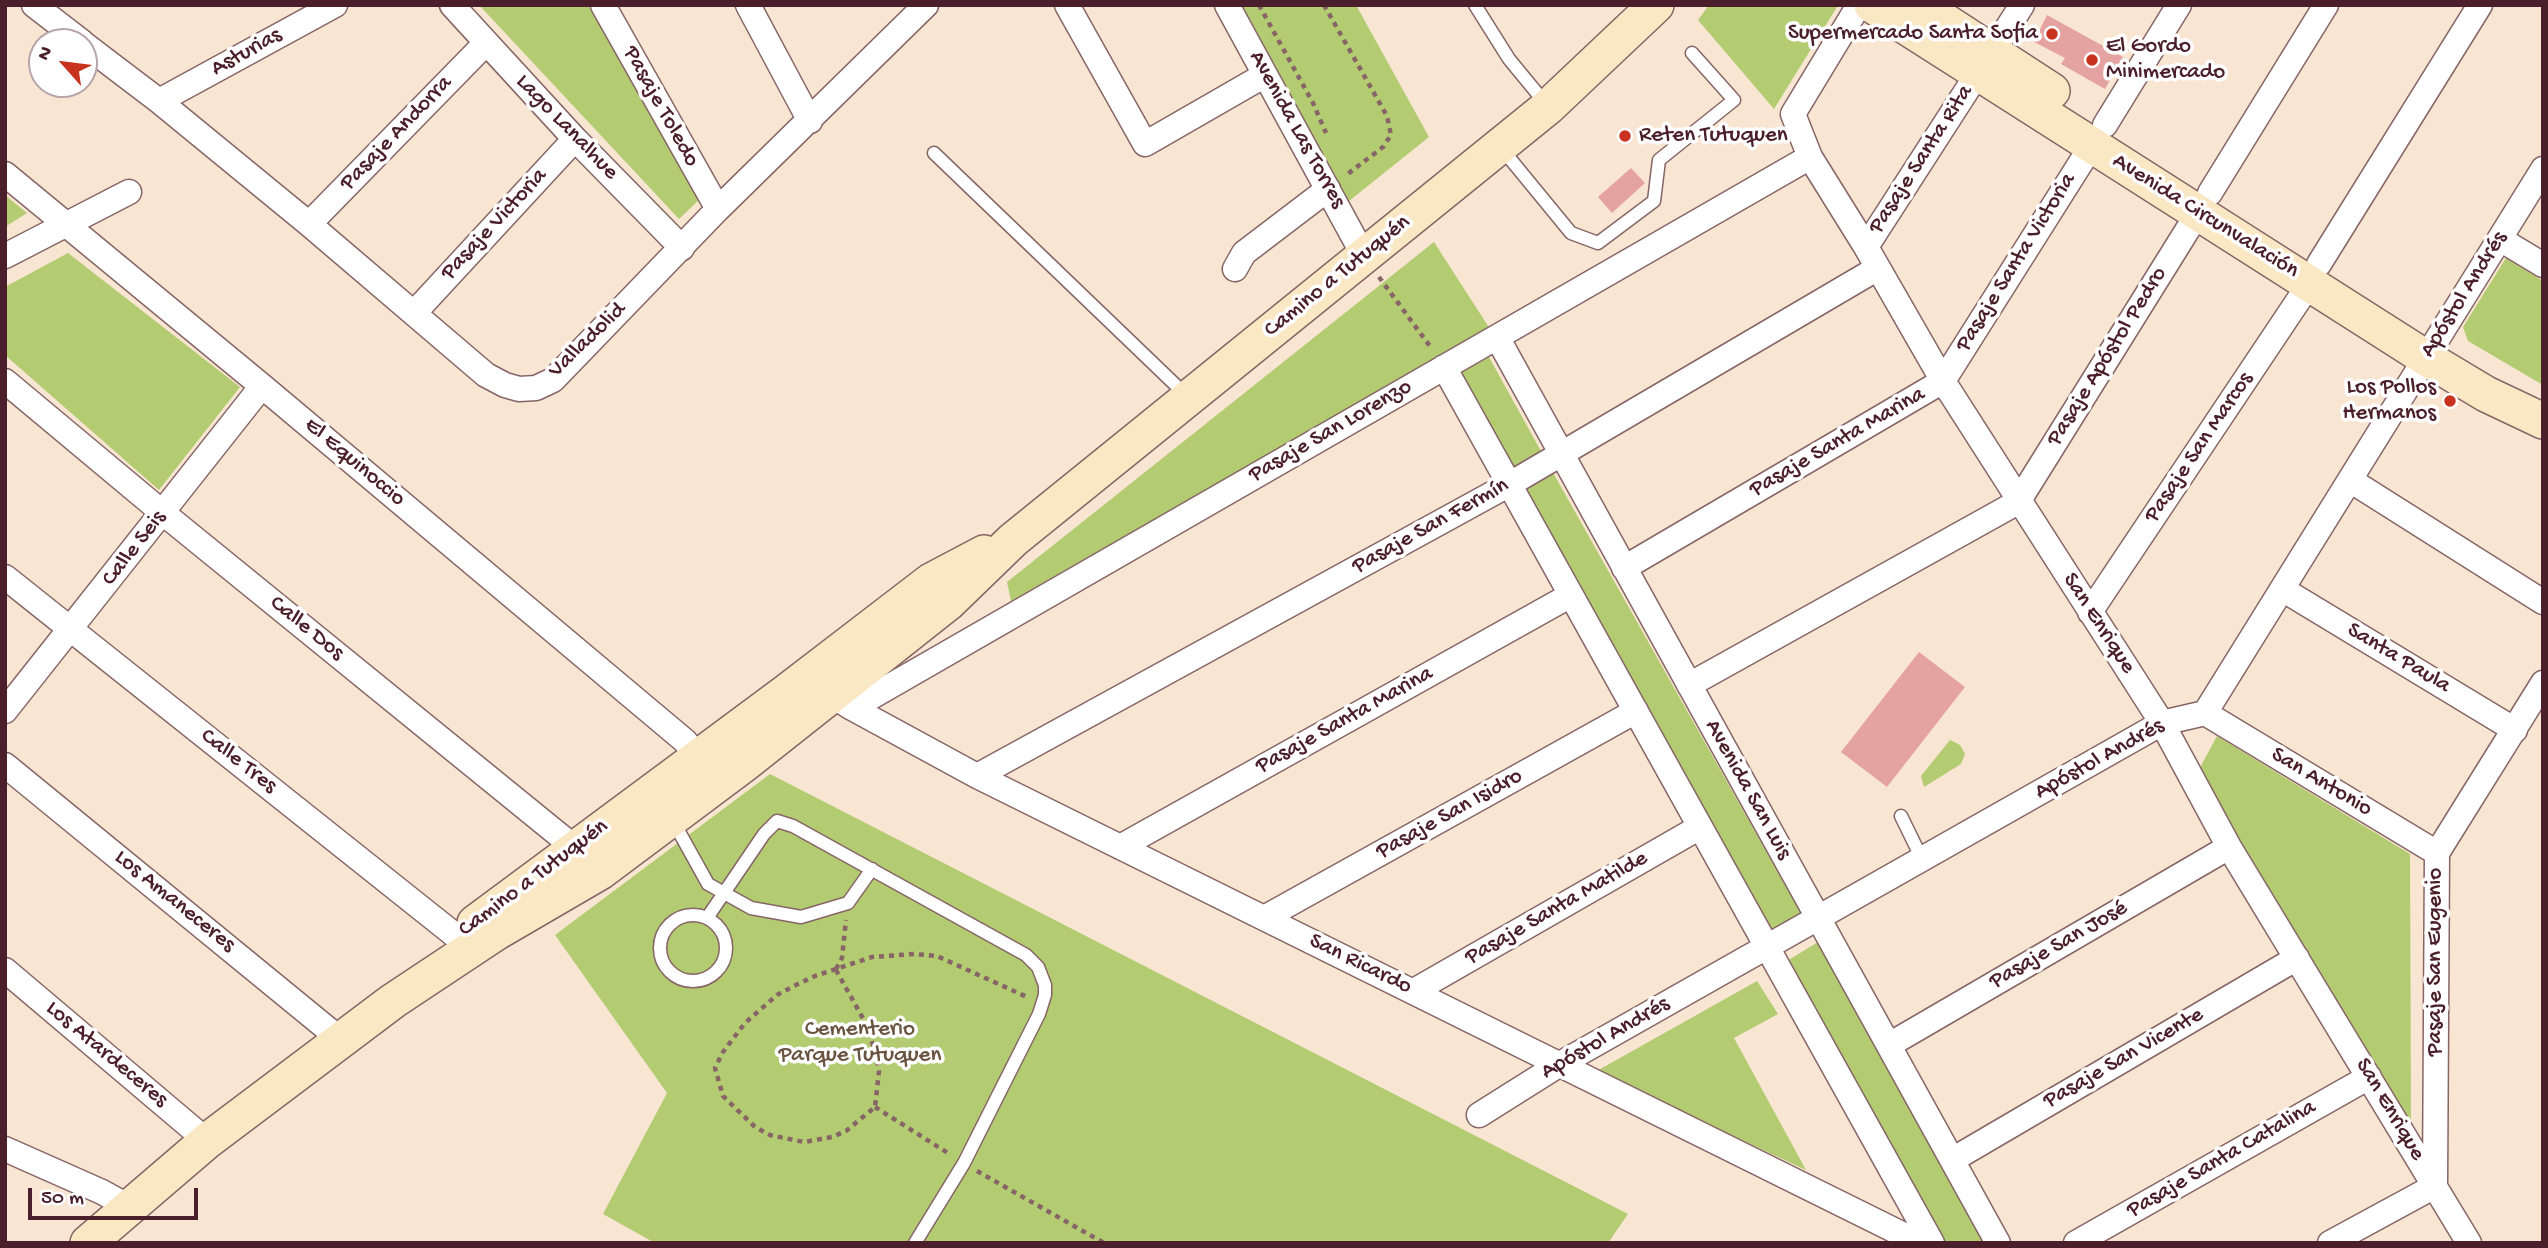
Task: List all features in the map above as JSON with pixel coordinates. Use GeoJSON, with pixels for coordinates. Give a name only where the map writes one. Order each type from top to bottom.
{"type":"FeatureCollection","features":[{"type":"Feature","properties":{"kind":"street","name":"Valladolid"},"geometry":{"type":"LineString","coordinates":[[34,5],[64,28]]}},
{"type":"Feature","properties":{"kind":"street","name":"Asturias"},"geometry":{"type":"LineString","coordinates":[[159,101],[335,5]]}},
{"type":"Feature","properties":{"kind":"street","name":"Lago Lanalhue"},"geometry":{"type":"LineString","coordinates":[[452,5],[485,44],[682,248]]}},
{"type":"Feature","properties":{"kind":"street","name":"Pasaje Toledo"},"geometry":{"type":"LineString","coordinates":[[603,5],[718,209]]}},
{"type":"Feature","properties":{"kind":"street"},"geometry":{"type":"LineString","coordinates":[[748,5],[810,121]]}},
{"type":"Feature","properties":{"kind":"street"},"geometry":{"type":"LineString","coordinates":[[1067,5],[1145,144],[1265,75]]}},
{"type":"Feature","properties":{"kind":"street","name":"Avenida Las Torres"},"geometry":{"type":"LineString","coordinates":[[1227,5],[1364,256]]}},
{"type":"Feature","properties":{"kind":"street","name":"Camino a Tutuquén"},"geometry":{"type":"LineString","coordinates":[[464,942],[615,863],[673,820],[829,694],[950,602],[1013,540],[1548,107],[1656,5]]}},
{"type":"Feature","properties":{"kind":"street","name":"San Enrique"},"geometry":{"type":"LineString","coordinates":[[1859,5],[1793,114],[1810,157],[2018,502],[2162,723],[2229,847],[2469,1243]]}},
{"type":"Feature","properties":{"kind":"street","name":"Avenida Circunvalación"},"geometry":{"type":"LineString","coordinates":[[1872,5],[1985,62],[2431,349],[2486,394],[2543,421]]}},
{"type":"Feature","properties":{"kind":"street","name":"Avenida Circunvalación"},"geometry":{"type":"LineString","coordinates":[[1920,5],[1985,62]]}},
{"type":"Feature","properties":{"kind":"street","name":"Pasaje Santa Rita"},"geometry":{"type":"LineString","coordinates":[[1872,258],[1985,62],[2022,5]]}},
{"type":"Feature","properties":{"kind":"street","name":"Pasaje Santa Victoria"},"geometry":{"type":"LineString","coordinates":[[1943,381],[2179,5]]}},
{"type":"Feature","properties":{"kind":"street","name":"Pasaje Apóstol Pedro"},"geometry":{"type":"LineString","coordinates":[[2018,502],[2326,5]]}},
{"type":"Feature","properties":{"kind":"street","name":"Pasaje San Marcos"},"geometry":{"type":"LineString","coordinates":[[2090,612],[2314,274],[2480,5]]}},
{"type":"Feature","properties":{"kind":"street","name":"Valladolid"},"geometry":{"type":"LineString","coordinates":[[98,54],[309,224],[486,375],[519,389],[536,387],[552,380],[718,209],[810,121],[915,10]]}},
{"type":"Feature","properties":{"kind":"street","name":"Pasaje Andorra"},"geometry":{"type":"LineString","coordinates":[[309,224],[485,44]]}},
{"type":"Feature","properties":{"kind":"street","name":"Pasaje Victoria"},"geometry":{"type":"LineString","coordinates":[[415,312],[575,139]]}},
{"type":"Feature","properties":{"kind":"street","name":"Pasaje San Lorenzo"},"geometry":{"type":"LineString","coordinates":[[829,694],[1444,367],[1810,157]]}},
{"type":"Feature","properties":{"kind":"street","name":"Apóstol Andrés"},"geometry":{"type":"LineString","coordinates":[[1479,1115],[1560,1064],[2162,723],[2205,713],[2543,169]]}},
{"type":"Feature","properties":{"kind":"street","name":"El Equinoccio"},"geometry":{"type":"LineString","coordinates":[[5,174],[685,741],[697,757]]}},
{"type":"Feature","properties":{"kind":"street"},"geometry":{"type":"LineString","coordinates":[[1235,269],[1244,253],[1328,190]]}},
{"type":"Feature","properties":{"kind":"street"},"geometry":{"type":"LineString","coordinates":[[5,256],[129,192]]}},
{"type":"Feature","properties":{"kind":"street"},"geometry":{"type":"LineString","coordinates":[[2500,239],[2543,265]]}},
{"type":"Feature","properties":{"kind":"street","name":"Pasaje San Fermín"},"geometry":{"type":"LineString","coordinates":[[977,776],[1510,484],[1872,258]]}},
{"type":"Feature","properties":{"kind":"street","name":"Avenida San Luis"},"geometry":{"type":"LineString","coordinates":[[1497,337],[1997,1243]]}},
{"type":"Feature","properties":{"kind":"street","name":"Avenida Circunvalación"},"geometry":{"type":"LineString","coordinates":[[2431,349],[2495,374],[2543,397]]}},
{"type":"Feature","properties":{"kind":"street"},"geometry":{"type":"LineString","coordinates":[[1444,367],[1932,1243]]}},
{"type":"Feature","properties":{"kind":"street","name":"Calle Dos"},"geometry":{"type":"LineString","coordinates":[[5,381],[575,848],[615,863]]}},
{"type":"Feature","properties":{"kind":"street","name":"Pasaje Santa Marina"},"geometry":{"type":"LineString","coordinates":[[1625,568],[1943,381]]}},
{"type":"Feature","properties":{"kind":"street","name":"Calle Seis"},"geometry":{"type":"LineString","coordinates":[[5,711],[72,630],[262,386]]}},
{"type":"Feature","properties":{"kind":"street"},"geometry":{"type":"LineString","coordinates":[[2350,480],[2543,601]]}},
{"type":"Feature","properties":{"kind":"street"},"geometry":{"type":"LineString","coordinates":[[1689,685],[2018,502]]}},
{"type":"Feature","properties":{"kind":"street","name":"Calle Tres"},"geometry":{"type":"LineString","coordinates":[[5,576],[464,942]]}},
{"type":"Feature","properties":{"kind":"street","name":"Santa Paula"},"geometry":{"type":"LineString","coordinates":[[2282,589],[2515,730]]}},
{"type":"Feature","properties":{"kind":"street","name":"Pasaje Santa Marina"},"geometry":{"type":"LineString","coordinates":[[1119,847],[1571,595]]}},
{"type":"Feature","properties":{"kind":"street","name":"Pasaje San Eugenio"},"geometry":{"type":"LineString","coordinates":[[2435,1186],[2437,853],[2543,683]]}},
{"type":"Feature","properties":{"kind":"street","name":"Camino a Tutuquén"},"geometry":{"type":"LineString","coordinates":[[88,1243],[121,1203],[137,1173],[200,1135],[336,1035],[393,1001],[575,848],[697,757],[829,694]]}},
{"type":"Feature","properties":{"kind":"street","name":"San Ricardo"},"geometry":{"type":"LineString","coordinates":[[829,694],[977,776],[1920,1243]]}},
{"type":"Feature","properties":{"kind":"street","name":"Pasaje San Isidro"},"geometry":{"type":"LineString","coordinates":[[1264,918],[1636,711]]}},
{"type":"Feature","properties":{"kind":"street","name":"San Antonio"},"geometry":{"type":"LineString","coordinates":[[2205,713],[2437,853]]}},
{"type":"Feature","properties":{"kind":"street","name":"Los Amaneceres"},"geometry":{"type":"LineString","coordinates":[[5,765],[336,1035]]}},
{"type":"Feature","properties":{"kind":"street"},"geometry":{"type":"LineString","coordinates":[[662,784],[673,820]]}},
{"type":"Feature","properties":{"kind":"street","name":"Pasaje Santa Matilde"},"geometry":{"type":"LineString","coordinates":[[1414,991],[1700,827]]}},
{"type":"Feature","properties":{"kind":"street","name":"Pasaje San José"},"geometry":{"type":"LineString","coordinates":[[1889,1045],[2229,847]]}},
{"type":"Feature","properties":{"kind":"street","name":"Pasaje San Vicente"},"geometry":{"type":"LineString","coordinates":[[1952,1160],[2297,958]]}},
{"type":"Feature","properties":{"kind":"street","name":"Los Atardeceres"},"geometry":{"type":"LineString","coordinates":[[5,970],[200,1135]]}},
{"type":"Feature","properties":{"kind":"street","name":"Pasaje Santa Catalina"},"geometry":{"type":"LineString","coordinates":[[2076,1243],[2369,1077]]}},
{"type":"Feature","properties":{"kind":"street"},"geometry":{"type":"LineString","coordinates":[[5,1149],[121,1203]]}},
{"type":"Feature","properties":{"kind":"street"},"geometry":{"type":"LineString","coordinates":[[2330,1243],[2435,1186]]}},
{"type":"Feature","properties":{"kind":"street","name":"Camino a Tutuquén"},"geometry":{"type":"LineString","coordinates":[[74,1243],[121,1203]]}},
{"type":"Feature","properties":{"kind":"lane"},"geometry":{"type":"LineString","coordinates":[[1475,5],[1509,59],[1548,107]]}},
{"type":"Feature","properties":{"kind":"lane"},"geometry":{"type":"LineString","coordinates":[[1500,146],[1571,233],[1598,243],[1654,201],[1659,160],[1734,100],[1692,53]]}},
{"type":"Feature","properties":{"kind":"lane"},"geometry":{"type":"LineString","coordinates":[[934,153],[1189,398]]}},
{"type":"Feature","properties":{"kind":"lane"},"geometry":{"type":"LineString","coordinates":[[1901,816],[1922,859]]}},
{"type":"Feature","properties":{"kind":"lane"},"geometry":{"type":"LineString","coordinates":[[673,820],[708,884],[751,908],[801,917],[848,903],[872,869]]}},
{"type":"Feature","properties":{"kind":"lane"},"geometry":{"type":"LineString","coordinates":[[707,918],[764,834],[777,821],[793,826],[1027,955],[1038,968],[1045,985],[1043,1005],[964,1163],[915,1243]]}},
{"type":"Feature","properties":{"kind":"lane"},"geometry":{"type":"LineString","coordinates":[[695,915],[707,918],[718,926],[725,942],[726,951],[722,964],[704,979],[696,981],[680,978],[671,973],[661,957],[663,933],[679,918],[695,915]]}},
{"type":"Feature","properties":{"kind":"path"},"geometry":{"type":"LineString","coordinates":[[1324,5],[1387,116],[1391,135],[1383,147],[1328,190]]}},
{"type":"Feature","properties":{"kind":"path"},"geometry":{"type":"LineString","coordinates":[[1364,256],[1444,367]]}},
{"type":"Feature","properties":{"kind":"path"},"geometry":{"type":"LineString","coordinates":[[836,970],[842,958],[848,903]]}},
{"type":"Feature","properties":{"kind":"path"},"geometry":{"type":"LineString","coordinates":[[836,970],[865,1023],[877,1054],[879,1072],[875,1107],[846,1131],[832,1137],[804,1142],[787,1140],[755,1127],[723,1097],[715,1068],[733,1037],[761,1008],[796,985],[836,970],[872,957],[891,954],[937,956],[1043,1005]]}},
{"type":"Feature","properties":{"kind":"path"},"geometry":{"type":"LineString","coordinates":[[875,1107],[964,1163],[1104,1243]]}},
{"type":"Feature","properties":{"kind":"green space"},"geometry":{"type":"Polygon","coordinates":[[[479,5],[588,5],[701,198],[679,219],[479,5]]]}},
{"type":"Feature","properties":{"kind":"green space"},"geometry":{"type":"Polygon","coordinates":[[[1242,5],[1356,5],[1429,137],[1349,201],[1242,5]]]}},
{"type":"Feature","properties":{"kind":"green space"},"geometry":{"type":"Polygon","coordinates":[[[1709,5],[1837,7],[1774,109],[1698,20],[1709,5]]]}},
{"type":"Feature","properties":{"kind":"green space"},"geometry":{"type":"Polygon","coordinates":[[[5,195],[27,213],[5,227],[5,195]]]}},
{"type":"Feature","properties":{"kind":"green space"},"geometry":{"type":"Polygon","coordinates":[[[1434,242],[1490,329],[1011,601],[1007,582],[1434,242]]]}},
{"type":"Feature","properties":{"kind":"green space"},"geometry":{"type":"Polygon","coordinates":[[[68,253],[240,387],[159,490],[5,355],[5,287],[68,253]]]}},
{"type":"Feature","properties":{"kind":"green space"},"geometry":{"type":"Polygon","coordinates":[[[2506,258],[2543,281],[2543,385],[2468,341],[2463,327],[2506,258]]]}},
{"type":"Feature","properties":{"kind":"green space"},"geometry":{"type":"Polygon","coordinates":[[[1489,357],[1542,453],[1508,472],[1455,376],[1489,357]]]}},
{"type":"Feature","properties":{"kind":"green space"},"geometry":{"type":"Polygon","coordinates":[[[1551,469],[1803,917],[1767,935],[1522,485],[1551,469]]]}},
{"type":"Feature","properties":{"kind":"green space"},"geometry":{"type":"Polygon","coordinates":[[[2217,736],[2410,854],[2411,1122],[2218,812],[2197,773],[2217,736]]]}},
{"type":"Feature","properties":{"kind":"green space"},"geometry":{"type":"Polygon","coordinates":[[[1950,740],[1960,745],[1965,754],[1961,764],[1924,787],[1921,776],[1950,740]]]}},
{"type":"Feature","properties":{"kind":"green space","name":"Cementerio Parque Tutuquen"},"geometry":{"type":"Polygon","coordinates":[[[770,774],[1628,1214],[1608,1243],[655,1243],[603,1214],[667,1093],[555,935],[770,774]]]}},
{"type":"Feature","properties":{"kind":"green space"},"geometry":{"type":"Polygon","coordinates":[[[1818,942],[1985,1243],[1940,1243],[1782,964],[1818,942]]]}},
{"type":"Feature","properties":{"kind":"green space"},"geometry":{"type":"Polygon","coordinates":[[[1757,981],[1778,1014],[1734,1038],[1806,1170],[1595,1072],[1757,981]]]}},
{"type":"Feature","properties":{"kind":"building","name":"El Gordo Minimercado"},"geometry":{"type":"Polygon","coordinates":[[[2047,15],[2123,57],[2105,89],[2061,64],[2065,58],[2034,42],[2047,15]]]}},
{"type":"Feature","properties":{"kind":"building"},"geometry":{"type":"Polygon","coordinates":[[[1631,168],[1645,183],[1612,213],[1598,197],[1631,168]]]}},
{"type":"Feature","properties":{"kind":"building"},"geometry":{"type":"Polygon","coordinates":[[[1919,652],[1965,687],[1887,787],[1841,752],[1919,652]]]}},
{"type":"Feature","properties":{"kind":"place","name":"Supermercado Santa Sofia"},"geometry":{"type":"Point","coordinates":[2052,34]}},
{"type":"Feature","properties":{"kind":"place","name":"El Gordo Minimercado"},"geometry":{"type":"Point","coordinates":[2092,60]}},
{"type":"Feature","properties":{"kind":"place","name":"Reten Tutuquen"},"geometry":{"type":"Point","coordinates":[1625,136]}},
{"type":"Feature","properties":{"kind":"place","name":"Los Pollos Hermanos"},"geometry":{"type":"Point","coordinates":[2450,401]}}]}
